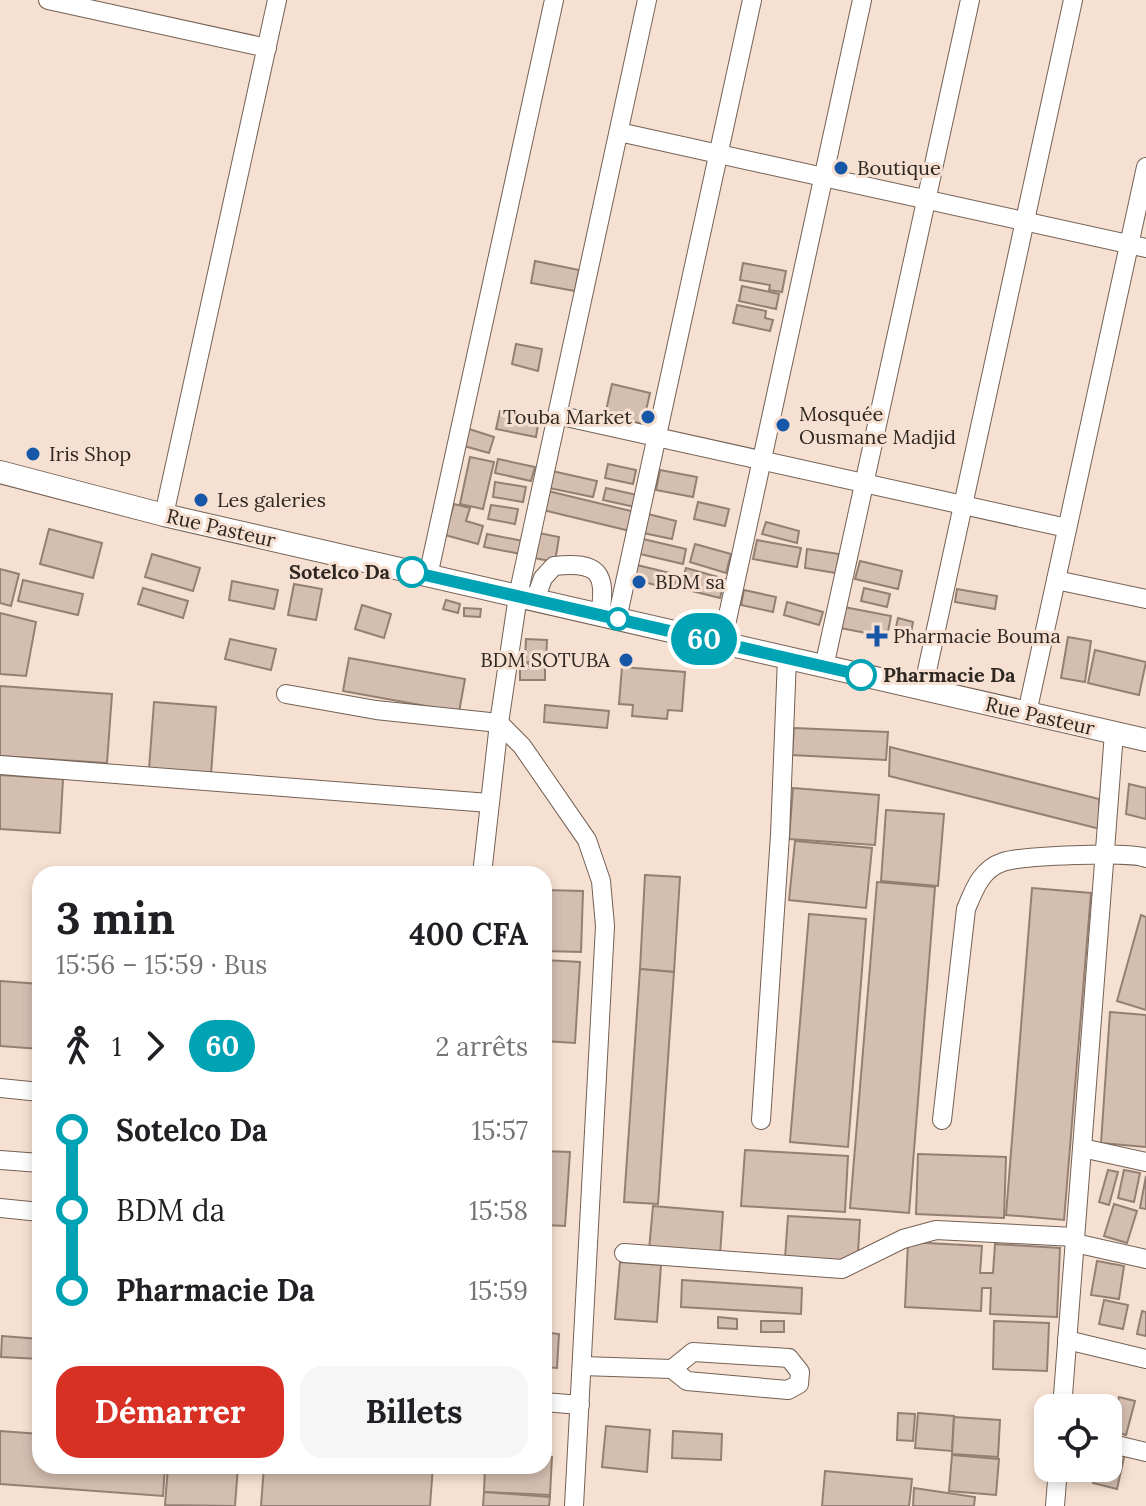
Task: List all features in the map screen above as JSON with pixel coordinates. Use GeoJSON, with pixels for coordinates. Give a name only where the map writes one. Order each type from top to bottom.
{"type":"FeatureCollection","features":[{"type":"Feature","properties":{"kind":"main road","name":"Rue Pasteur"},"geometry":{"type":"LineString","coordinates":[[0,472],[164,515],[1146,740]]}},
{"type":"Feature","properties":{"kind":"street"},"geometry":{"type":"LineString","coordinates":[[48,0],[267,48]]}},
{"type":"Feature","properties":{"kind":"street"},"geometry":{"type":"LineString","coordinates":[[164,515],[277,0]]}},
{"type":"Feature","properties":{"kind":"street"},"geometry":{"type":"LineString","coordinates":[[428,576],[554,0]]}},
{"type":"Feature","properties":{"kind":"street"},"geometry":{"type":"LineString","coordinates":[[483,866],[499,723],[526,598],[557,415],[647,0]]}},
{"type":"Feature","properties":{"kind":"street"},"geometry":{"type":"LineString","coordinates":[[609,617],[657,438],[752,0]]}},
{"type":"Feature","properties":{"kind":"street"},"geometry":{"type":"LineString","coordinates":[[722,643],[862,0]]}},
{"type":"Feature","properties":{"kind":"street"},"geometry":{"type":"LineString","coordinates":[[824,667],[970,0]]}},
{"type":"Feature","properties":{"kind":"street"},"geometry":{"type":"LineString","coordinates":[[923,689],[1073,0]]}},
{"type":"Feature","properties":{"kind":"street"},"geometry":{"type":"LineString","coordinates":[[619,132],[1138,246]]}},
{"type":"Feature","properties":{"kind":"street"},"geometry":{"type":"LineString","coordinates":[[1027,713],[1067,528],[1138,246],[1146,167]]}},
{"type":"Feature","properties":{"kind":"street"},"geometry":{"type":"LineString","coordinates":[[557,415],[1067,528]]}},
{"type":"Feature","properties":{"kind":"street"},"geometry":{"type":"LineString","coordinates":[[526,598],[554,566],[590,566],[600,574],[609,617]]}},
{"type":"Feature","properties":{"kind":"street"},"geometry":{"type":"LineString","coordinates":[[1056,580],[1146,599]]}},
{"type":"Feature","properties":{"kind":"street"},"geometry":{"type":"LineString","coordinates":[[761,1120],[780,835],[787,658]]}},
{"type":"Feature","properties":{"kind":"street"},"geometry":{"type":"LineString","coordinates":[[286,694],[376,710],[499,723],[522,746],[587,840],[601,881],[605,926],[574,1506]]}},
{"type":"Feature","properties":{"kind":"street"},"geometry":{"type":"LineString","coordinates":[[1063,1394],[1114,733]]}},
{"type":"Feature","properties":{"kind":"street"},"geometry":{"type":"LineString","coordinates":[[0,765],[489,803]]}},
{"type":"Feature","properties":{"kind":"street"},"geometry":{"type":"LineString","coordinates":[[942,1120],[966,909],[979,879],[1002,862],[1104,855],[1146,858]]}},
{"type":"Feature","properties":{"kind":"street"},"geometry":{"type":"LineString","coordinates":[[0,1088],[32,1091]]}},
{"type":"Feature","properties":{"kind":"street"},"geometry":{"type":"LineString","coordinates":[[1082,1148],[1146,1162]]}},
{"type":"Feature","properties":{"kind":"street"},"geometry":{"type":"LineString","coordinates":[[0,1160],[32,1162]]}},
{"type":"Feature","properties":{"kind":"street"},"geometry":{"type":"LineString","coordinates":[[0,1208],[32,1211]]}},
{"type":"Feature","properties":{"kind":"street"},"geometry":{"type":"LineString","coordinates":[[624,1253],[842,1269],[903,1239],[936,1230],[1075,1240],[1146,1259]]}},
{"type":"Feature","properties":{"kind":"street"},"geometry":{"type":"LineString","coordinates":[[1067,1340],[1146,1359]]}},
{"type":"Feature","properties":{"kind":"street"},"geometry":{"type":"LineString","coordinates":[[582,1366],[672,1369],[687,1381],[788,1390],[799,1384],[800,1372],[789,1358],[693,1352],[672,1369]]}},
{"type":"Feature","properties":{"kind":"street"},"geometry":{"type":"LineString","coordinates":[[552,1403],[580,1405]]}},
{"type":"Feature","properties":{"kind":"street"},"geometry":{"type":"LineString","coordinates":[[1122,1446],[1146,1452]]}},
{"type":"Feature","properties":{"kind":"street"},"geometry":{"type":"LineString","coordinates":[[1055,1506],[1057,1482]]}},
{"type":"Feature","properties":{"kind":"building"},"geometry":{"type":"Polygon","coordinates":[[[535,261],[579,270],[575,291],[531,283],[535,261]]]}},
{"type":"Feature","properties":{"kind":"building"},"geometry":{"type":"Polygon","coordinates":[[[743,263],[786,271],[782,292],[769,290],[770,285],[740,280],[743,263]]]}},
{"type":"Feature","properties":{"kind":"building"},"geometry":{"type":"Polygon","coordinates":[[[742,286],[779,294],[776,309],[739,301],[742,286]]]}},
{"type":"Feature","properties":{"kind":"building"},"geometry":{"type":"Polygon","coordinates":[[[737,305],[766,311],[765,318],[773,320],[770,331],[733,323],[737,305]]]}},
{"type":"Feature","properties":{"kind":"building"},"geometry":{"type":"Polygon","coordinates":[[[516,344],[542,349],[538,371],[512,364],[516,344]]]}},
{"type":"Feature","properties":{"kind":"building"},"geometry":{"type":"Polygon","coordinates":[[[612,384],[650,393],[643,424],[605,415],[612,384]]]}},
{"type":"Feature","properties":{"kind":"building"},"geometry":{"type":"Polygon","coordinates":[[[500,411],[539,419],[536,437],[496,429],[500,411]]]}},
{"type":"Feature","properties":{"kind":"building"},"geometry":{"type":"Polygon","coordinates":[[[469,429],[494,437],[489,453],[464,446],[469,429]]]}},
{"type":"Feature","properties":{"kind":"building"},"geometry":{"type":"Polygon","coordinates":[[[470,457],[494,462],[483,509],[460,504],[470,457]]]}},
{"type":"Feature","properties":{"kind":"building"},"geometry":{"type":"Polygon","coordinates":[[[498,459],[535,467],[531,481],[495,473],[498,459]]]}},
{"type":"Feature","properties":{"kind":"building"},"geometry":{"type":"Polygon","coordinates":[[[608,464],[636,470],[633,484],[605,478],[608,464]]]}},
{"type":"Feature","properties":{"kind":"building"},"geometry":{"type":"Polygon","coordinates":[[[660,470],[697,477],[693,497],[656,490],[660,470]]]}},
{"type":"Feature","properties":{"kind":"building"},"geometry":{"type":"Polygon","coordinates":[[[552,471],[597,481],[593,497],[549,488],[552,471]]]}},
{"type":"Feature","properties":{"kind":"building"},"geometry":{"type":"Polygon","coordinates":[[[495,482],[526,487],[523,502],[493,497],[495,482]]]}},
{"type":"Feature","properties":{"kind":"building"},"geometry":{"type":"Polygon","coordinates":[[[606,488],[637,495],[635,507],[603,500],[606,488]]]}},
{"type":"Feature","properties":{"kind":"building"},"geometry":{"type":"Polygon","coordinates":[[[548,491],[635,512],[630,531],[543,510],[548,491]]]}},
{"type":"Feature","properties":{"kind":"building"},"geometry":{"type":"Polygon","coordinates":[[[698,502],[729,509],[725,526],[694,519],[698,502]]]}},
{"type":"Feature","properties":{"kind":"building"},"geometry":{"type":"Polygon","coordinates":[[[454,504],[470,508],[466,521],[483,526],[478,544],[445,535],[454,504]]]}},
{"type":"Feature","properties":{"kind":"building"},"geometry":{"type":"Polygon","coordinates":[[[491,505],[518,509],[515,524],[488,519],[491,505]]]}},
{"type":"Feature","properties":{"kind":"building"},"geometry":{"type":"Polygon","coordinates":[[[648,514],[676,521],[672,539],[643,533],[648,514]]]}},
{"type":"Feature","properties":{"kind":"building"},"geometry":{"type":"Polygon","coordinates":[[[766,522],[799,531],[797,543],[762,534],[766,522]]]}},
{"type":"Feature","properties":{"kind":"building"},"geometry":{"type":"Polygon","coordinates":[[[49,529],[102,543],[93,578],[40,564],[49,529]]]}},
{"type":"Feature","properties":{"kind":"building"},"geometry":{"type":"Polygon","coordinates":[[[539,533],[559,537],[555,562],[534,558],[539,533]]]}},
{"type":"Feature","properties":{"kind":"building"},"geometry":{"type":"Polygon","coordinates":[[[487,534],[523,541],[521,554],[484,547],[487,534]]]}},
{"type":"Feature","properties":{"kind":"building"},"geometry":{"type":"Polygon","coordinates":[[[643,539],[686,549],[683,564],[640,554],[643,539]]]}},
{"type":"Feature","properties":{"kind":"building"},"geometry":{"type":"Polygon","coordinates":[[[757,540],[801,548],[797,567],[753,559],[757,540]]]}},
{"type":"Feature","properties":{"kind":"building"},"geometry":{"type":"Polygon","coordinates":[[[695,544],[731,554],[726,573],[690,562],[695,544]]]}},
{"type":"Feature","properties":{"kind":"building"},"geometry":{"type":"Polygon","coordinates":[[[807,549],[839,554],[836,573],[805,568],[807,549]]]}},
{"type":"Feature","properties":{"kind":"building"},"geometry":{"type":"Polygon","coordinates":[[[152,554],[200,568],[193,591],[145,577],[152,554]]]}},
{"type":"Feature","properties":{"kind":"building"},"geometry":{"type":"Polygon","coordinates":[[[860,561],[902,571],[898,589],[855,579],[860,561]]]}},
{"type":"Feature","properties":{"kind":"building"},"geometry":{"type":"Polygon","coordinates":[[[637,565],[678,575],[674,590],[633,579],[637,565]]]}},
{"type":"Feature","properties":{"kind":"building"},"geometry":{"type":"Polygon","coordinates":[[[686,568],[725,579],[720,598],[680,588],[686,568]]]}},
{"type":"Feature","properties":{"kind":"building"},"geometry":{"type":"Polygon","coordinates":[[[0,569],[19,574],[11,606],[0,603],[0,569]]]}},
{"type":"Feature","properties":{"kind":"building"},"geometry":{"type":"Polygon","coordinates":[[[23,580],[83,594],[78,615],[18,601],[23,580]]]}},
{"type":"Feature","properties":{"kind":"building"},"geometry":{"type":"Polygon","coordinates":[[[232,581],[278,590],[274,609],[229,600],[232,581]]]}},
{"type":"Feature","properties":{"kind":"building"},"geometry":{"type":"Polygon","coordinates":[[[294,584],[322,589],[316,620],[288,615],[294,584]]]}},
{"type":"Feature","properties":{"kind":"building"},"geometry":{"type":"Polygon","coordinates":[[[143,588],[188,601],[183,618],[138,604],[143,588]]]}},
{"type":"Feature","properties":{"kind":"building"},"geometry":{"type":"Polygon","coordinates":[[[864,588],[890,594],[887,607],[861,601],[864,588]]]}},
{"type":"Feature","properties":{"kind":"building"},"geometry":{"type":"Polygon","coordinates":[[[957,589],[997,596],[995,609],[955,602],[957,589]]]}},
{"type":"Feature","properties":{"kind":"building"},"geometry":{"type":"Polygon","coordinates":[[[744,590],[776,597],[773,612],[741,605],[744,590]]]}},
{"type":"Feature","properties":{"kind":"building"},"geometry":{"type":"Polygon","coordinates":[[[446,600],[460,604],[458,613],[443,609],[446,600]]]}},
{"type":"Feature","properties":{"kind":"building"},"geometry":{"type":"Polygon","coordinates":[[[787,602],[823,612],[819,625],[784,615],[787,602]]]}},
{"type":"Feature","properties":{"kind":"building"},"geometry":{"type":"Polygon","coordinates":[[[362,605],[391,614],[384,638],[355,629],[362,605]]]}},
{"type":"Feature","properties":{"kind":"building"},"geometry":{"type":"Polygon","coordinates":[[[844,607],[891,616],[887,637],[840,628],[844,607]]]}},
{"type":"Feature","properties":{"kind":"building"},"geometry":{"type":"Polygon","coordinates":[[[464,608],[481,609],[480,617],[464,616],[464,608]]]}},
{"type":"Feature","properties":{"kind":"building"},"geometry":{"type":"Polygon","coordinates":[[[0,613],[36,622],[26,676],[0,674],[0,613]]]}},
{"type":"Feature","properties":{"kind":"building"},"geometry":{"type":"Polygon","coordinates":[[[898,618],[913,622],[910,639],[894,636],[898,618]]]}},
{"type":"Feature","properties":{"kind":"building"},"geometry":{"type":"Polygon","coordinates":[[[1068,637],[1091,641],[1085,682],[1061,678],[1068,637]]]}},
{"type":"Feature","properties":{"kind":"building"},"geometry":{"type":"Polygon","coordinates":[[[230,639],[276,649],[271,670],[225,659],[230,639]]]}},
{"type":"Feature","properties":{"kind":"building"},"geometry":{"type":"Polygon","coordinates":[[[526,639],[547,640],[546,662],[525,662],[526,639]]]}},
{"type":"Feature","properties":{"kind":"building"},"geometry":{"type":"Polygon","coordinates":[[[1095,650],[1146,662],[1139,695],[1088,683],[1095,650]]]}},
{"type":"Feature","properties":{"kind":"building"},"geometry":{"type":"Polygon","coordinates":[[[349,658],[465,679],[459,712],[343,691],[349,658]]]}},
{"type":"Feature","properties":{"kind":"building"},"geometry":{"type":"Polygon","coordinates":[[[520,664],[545,664],[545,680],[520,680],[520,664]]]}},
{"type":"Feature","properties":{"kind":"building"},"geometry":{"type":"Polygon","coordinates":[[[622,667],[685,672],[682,711],[668,710],[667,719],[632,716],[633,705],[619,704],[622,667]]]}},
{"type":"Feature","properties":{"kind":"building"},"geometry":{"type":"Polygon","coordinates":[[[0,686],[112,694],[107,763],[0,756],[0,686]]]}},
{"type":"Feature","properties":{"kind":"building"},"geometry":{"type":"Polygon","coordinates":[[[154,702],[216,707],[211,774],[149,769],[154,702]]]}},
{"type":"Feature","properties":{"kind":"building"},"geometry":{"type":"Polygon","coordinates":[[[545,705],[609,711],[607,728],[544,722],[545,705]]]}},
{"type":"Feature","properties":{"kind":"building"},"geometry":{"type":"Polygon","coordinates":[[[794,728],[888,732],[886,760],[792,755],[794,728]]]}},
{"type":"Feature","properties":{"kind":"building"},"geometry":{"type":"Polygon","coordinates":[[[890,747],[1099,799],[1100,829],[889,776],[890,747]]]}},
{"type":"Feature","properties":{"kind":"building"},"geometry":{"type":"Polygon","coordinates":[[[0,775],[63,779],[60,833],[0,829],[0,775]]]}},
{"type":"Feature","properties":{"kind":"building"},"geometry":{"type":"Polygon","coordinates":[[[1129,784],[1146,788],[1146,819],[1126,814],[1129,784]]]}},
{"type":"Feature","properties":{"kind":"building"},"geometry":{"type":"Polygon","coordinates":[[[793,788],[879,795],[875,845],[789,839],[793,788]]]}},
{"type":"Feature","properties":{"kind":"building"},"geometry":{"type":"Polygon","coordinates":[[[886,810],[944,814],[938,886],[881,881],[886,810]]]}},
{"type":"Feature","properties":{"kind":"building"},"geometry":{"type":"Polygon","coordinates":[[[795,841],[872,848],[866,908],[789,900],[795,841]]]}},
{"type":"Feature","properties":{"kind":"building"},"geometry":{"type":"Polygon","coordinates":[[[645,875],[680,877],[674,972],[640,969],[645,875]]]}},
{"type":"Feature","properties":{"kind":"building"},"geometry":{"type":"Polygon","coordinates":[[[877,882],[935,887],[909,1213],[850,1208],[877,882]]]}},
{"type":"Feature","properties":{"kind":"building"},"geometry":{"type":"Polygon","coordinates":[[[1032,888],[1091,893],[1064,1220],[1006,1215],[1032,888]]]}},
{"type":"Feature","properties":{"kind":"building"},"geometry":{"type":"Polygon","coordinates":[[[552,890],[583,891],[581,952],[552,951],[552,890]]]}},
{"type":"Feature","properties":{"kind":"building"},"geometry":{"type":"Polygon","coordinates":[[[809,914],[866,919],[848,1147],[790,1142],[809,914]]]}},
{"type":"Feature","properties":{"kind":"building"},"geometry":{"type":"Polygon","coordinates":[[[1141,915],[1146,917],[1146,1010],[1117,1001],[1141,915]]]}},
{"type":"Feature","properties":{"kind":"building"},"geometry":{"type":"Polygon","coordinates":[[[552,960],[580,962],[575,1043],[552,1042],[552,960]]]}},
{"type":"Feature","properties":{"kind":"building"},"geometry":{"type":"Polygon","coordinates":[[[640,969],[674,972],[658,1204],[624,1202],[640,969]]]}},
{"type":"Feature","properties":{"kind":"building"},"geometry":{"type":"Polygon","coordinates":[[[0,981],[32,983],[32,1048],[0,1046],[0,981]]]}},
{"type":"Feature","properties":{"kind":"building"},"geometry":{"type":"Polygon","coordinates":[[[1110,1012],[1146,1015],[1146,1147],[1101,1143],[1110,1012]]]}},
{"type":"Feature","properties":{"kind":"building"},"geometry":{"type":"Polygon","coordinates":[[[745,1150],[848,1156],[845,1212],[741,1206],[745,1150]]]}},
{"type":"Feature","properties":{"kind":"building"},"geometry":{"type":"Polygon","coordinates":[[[552,1151],[570,1152],[565,1226],[552,1225],[552,1151]]]}},
{"type":"Feature","properties":{"kind":"building"},"geometry":{"type":"Polygon","coordinates":[[[918,1154],[1006,1157],[1004,1218],[916,1214],[918,1154]]]}},
{"type":"Feature","properties":{"kind":"building"},"geometry":{"type":"Polygon","coordinates":[[[1108,1170],[1118,1172],[1109,1205],[1099,1202],[1108,1170]]]}},
{"type":"Feature","properties":{"kind":"building"},"geometry":{"type":"Polygon","coordinates":[[[1124,1170],[1140,1173],[1134,1202],[1118,1198],[1124,1170]]]}},
{"type":"Feature","properties":{"kind":"building"},"geometry":{"type":"Polygon","coordinates":[[[1146,1176],[1146,1209],[1140,1208],[1146,1176]]]}},
{"type":"Feature","properties":{"kind":"building"},"geometry":{"type":"Polygon","coordinates":[[[1114,1204],[1137,1211],[1127,1243],[1104,1236],[1114,1204]]]}},
{"type":"Feature","properties":{"kind":"building"},"geometry":{"type":"Polygon","coordinates":[[[653,1206],[723,1212],[720,1255],[649,1250],[653,1206]]]}},
{"type":"Feature","properties":{"kind":"building"},"geometry":{"type":"Polygon","coordinates":[[[788,1216],[860,1220],[858,1252],[840,1261],[785,1258],[788,1216]]]}},
{"type":"Feature","properties":{"kind":"building"},"geometry":{"type":"Polygon","coordinates":[[[908,1242],[982,1246],[980,1273],[993,1273],[995,1244],[1060,1248],[1057,1317],[990,1314],[991,1288],[982,1288],[981,1311],[905,1307],[908,1242]]]}},
{"type":"Feature","properties":{"kind":"building"},"geometry":{"type":"Polygon","coordinates":[[[1097,1261],[1124,1266],[1119,1299],[1091,1295],[1097,1261]]]}},
{"type":"Feature","properties":{"kind":"building"},"geometry":{"type":"Polygon","coordinates":[[[620,1262],[661,1265],[657,1322],[615,1319],[620,1262]]]}},
{"type":"Feature","properties":{"kind":"building"},"geometry":{"type":"Polygon","coordinates":[[[682,1280],[802,1288],[801,1314],[681,1307],[682,1280]]]}},
{"type":"Feature","properties":{"kind":"building"},"geometry":{"type":"Polygon","coordinates":[[[1104,1300],[1128,1305],[1123,1329],[1099,1324],[1104,1300]]]}},
{"type":"Feature","properties":{"kind":"building"},"geometry":{"type":"Polygon","coordinates":[[[1142,1311],[1146,1312],[1146,1336],[1137,1334],[1142,1311]]]}},
{"type":"Feature","properties":{"kind":"building"},"geometry":{"type":"Polygon","coordinates":[[[718,1317],[737,1319],[737,1329],[718,1328],[718,1317]]]}},
{"type":"Feature","properties":{"kind":"building"},"geometry":{"type":"Polygon","coordinates":[[[761,1321],[784,1321],[784,1332],[761,1332],[761,1321]]]}},
{"type":"Feature","properties":{"kind":"building"},"geometry":{"type":"Polygon","coordinates":[[[994,1321],[1049,1323],[1047,1371],[993,1369],[994,1321]]]}},
{"type":"Feature","properties":{"kind":"building"},"geometry":{"type":"Polygon","coordinates":[[[552,1333],[559,1334],[557,1368],[552,1368],[552,1333]]]}},
{"type":"Feature","properties":{"kind":"building"},"geometry":{"type":"Polygon","coordinates":[[[2,1336],[32,1338],[32,1359],[1,1357],[2,1336]]]}},
{"type":"Feature","properties":{"kind":"building"},"geometry":{"type":"Polygon","coordinates":[[[1122,1398],[1135,1401],[1126,1435],[1122,1434],[1122,1398]]]}},
{"type":"Feature","properties":{"kind":"building"},"geometry":{"type":"Polygon","coordinates":[[[898,1413],[915,1414],[913,1441],[897,1440],[898,1413]]]}},
{"type":"Feature","properties":{"kind":"building"},"geometry":{"type":"Polygon","coordinates":[[[918,1413],[954,1416],[952,1451],[915,1448],[918,1413]]]}},
{"type":"Feature","properties":{"kind":"building"},"geometry":{"type":"Polygon","coordinates":[[[954,1417],[1000,1420],[998,1457],[952,1454],[954,1417]]]}},
{"type":"Feature","properties":{"kind":"building"},"geometry":{"type":"Polygon","coordinates":[[[606,1426],[650,1430],[647,1472],[602,1467],[606,1426]]]}},
{"type":"Feature","properties":{"kind":"building"},"geometry":{"type":"Polygon","coordinates":[[[0,1431],[32,1433],[32,1474],[164,1474],[163,1496],[0,1484],[0,1431]]]}},
{"type":"Feature","properties":{"kind":"building"},"geometry":{"type":"Polygon","coordinates":[[[673,1431],[722,1434],[721,1460],[672,1458],[673,1431]]]}},
{"type":"Feature","properties":{"kind":"building"},"geometry":{"type":"Polygon","coordinates":[[[952,1455],[999,1459],[996,1495],[949,1491],[952,1455]]]}},
{"type":"Feature","properties":{"kind":"building"},"geometry":{"type":"Polygon","coordinates":[[[825,1471],[912,1479],[909,1506],[822,1506],[825,1471]]]}},
{"type":"Feature","properties":{"kind":"building"},"geometry":{"type":"Polygon","coordinates":[[[167,1474],[237,1474],[235,1506],[165,1505],[167,1474]]]}},
{"type":"Feature","properties":{"kind":"building"},"geometry":{"type":"Polygon","coordinates":[[[263,1474],[432,1474],[430,1506],[261,1506],[263,1474]]]}},
{"type":"Feature","properties":{"kind":"building"},"geometry":{"type":"Polygon","coordinates":[[[485,1474],[551,1474],[550,1495],[484,1492],[485,1474]]]}},
{"type":"Feature","properties":{"kind":"building"},"geometry":{"type":"Polygon","coordinates":[[[1093,1482],[1119,1482],[1117,1489],[1093,1482]]]}},
{"type":"Feature","properties":{"kind":"building"},"geometry":{"type":"Polygon","coordinates":[[[914,1488],[975,1497],[974,1506],[913,1506],[914,1488]]]}},
{"type":"Feature","properties":{"kind":"building"},"geometry":{"type":"Polygon","coordinates":[[[484,1492],[550,1497],[549,1506],[483,1506],[484,1492]]]}},
{"type":"Feature","properties":{"kind":"bus line","name":"60"},"geometry":{"type":"LineString","coordinates":[[412,572],[861,675]]}},
{"type":"Feature","properties":{"kind":"place","name":"Boutique"},"geometry":{"type":"Point","coordinates":[841,168]}},
{"type":"Feature","properties":{"kind":"place","name":"Touba Market"},"geometry":{"type":"Point","coordinates":[648,417]}},
{"type":"Feature","properties":{"kind":"place","name":"Mosquée Ousmane Madjid"},"geometry":{"type":"Point","coordinates":[783,425]}},
{"type":"Feature","properties":{"kind":"place","name":"Iris Shop"},"geometry":{"type":"Point","coordinates":[33,454]}},
{"type":"Feature","properties":{"kind":"place","name":"Les galeries"},"geometry":{"type":"Point","coordinates":[201,500]}},
{"type":"Feature","properties":{"kind":"place","name":"Sotelco Da"},"geometry":{"type":"Point","coordinates":[412,572]}},
{"type":"Feature","properties":{"kind":"place","name":"BDM sa"},"geometry":{"type":"Point","coordinates":[639,582]}},
{"type":"Feature","properties":{"kind":"place","name":"Pharmacie Bouma"},"geometry":{"type":"Point","coordinates":[877,636]}},
{"type":"Feature","properties":{"kind":"place","name":"BDM SOTUBA"},"geometry":{"type":"Point","coordinates":[626,660]}},
{"type":"Feature","properties":{"kind":"place","name":"Pharmacie Da"},"geometry":{"type":"Point","coordinates":[861,675]}}]}
